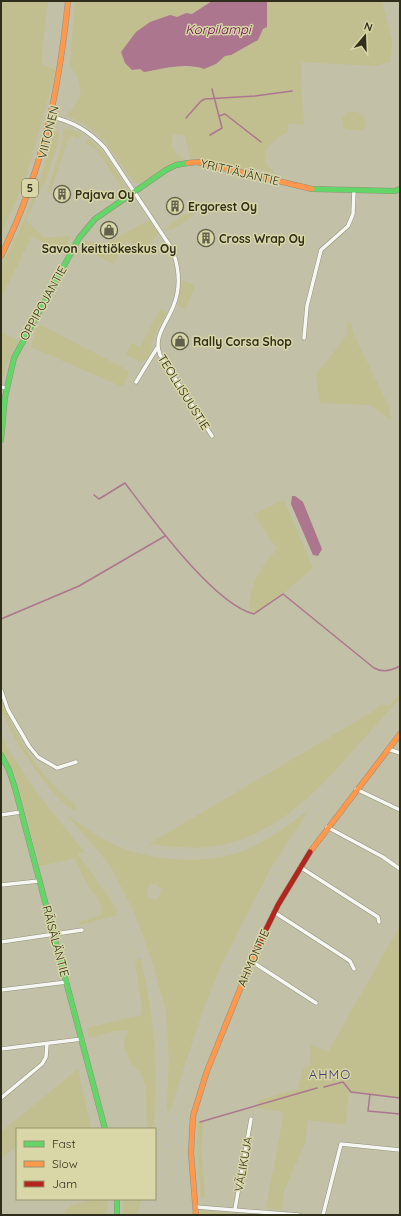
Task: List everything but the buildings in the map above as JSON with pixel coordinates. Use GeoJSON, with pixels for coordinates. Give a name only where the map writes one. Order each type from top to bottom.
{"type":"FeatureCollection","features":[{"type":"Feature","properties":{"kind":"main road","name":"VIITONEN"},"geometry":{"type":"LineString","coordinates":[[1,256],[13,234],[40,164],[60,79],[68,1]]}},
{"type":"Feature","properties":{"kind":"main road","name":"YRITTÄJÄNTIE"},"geometry":{"type":"LineString","coordinates":[[134,192],[176,165],[198,162],[314,189],[395,191],[400,189]]}},
{"type":"Feature","properties":{"kind":"main road","name":"OPPIPOJANTIE"},"geometry":{"type":"LineString","coordinates":[[1,440],[4,387],[14,358],[79,238],[95,219],[134,192]]}},
{"type":"Feature","properties":{"kind":"main road","name":"AHMONTIE"},"geometry":{"type":"LineString","coordinates":[[196,1215],[191,1139],[193,1116],[199,1092],[251,961],[274,912],[300,867],[327,827],[400,734]]}},
{"type":"Feature","properties":{"kind":"main road","name":"RÄISÄLÄNTIE"},"geometry":{"type":"LineString","coordinates":[[1,755],[9,770],[21,812],[55,935],[105,1128]]}},
{"type":"Feature","properties":{"kind":"main road"},"geometry":{"type":"LineString","coordinates":[[117,1215],[118,1200]]}},
{"type":"Feature","properties":{"kind":"street","name":"TEOLLISUUSTIE"},"geometry":{"type":"LineString","coordinates":[[52,117],[79,126],[98,140],[163,234],[176,261],[178,280],[176,297],[157,341],[157,348],[160,356],[212,436]]}},
{"type":"Feature","properties":{"kind":"street"},"geometry":{"type":"LineString","coordinates":[[304,338],[307,306],[321,250],[348,226],[353,214],[354,190]]}},
{"type":"Feature","properties":{"kind":"street"},"geometry":{"type":"LineString","coordinates":[[136,382],[157,348]]}},
{"type":"Feature","properties":{"kind":"street"},"geometry":{"type":"LineString","coordinates":[[1,690],[17,726],[38,757],[57,768],[76,762]]}},
{"type":"Feature","properties":{"kind":"street"},"geometry":{"type":"LineString","coordinates":[[388,749],[400,753]]}},
{"type":"Feature","properties":{"kind":"street"},"geometry":{"type":"LineString","coordinates":[[356,789],[400,810]]}},
{"type":"Feature","properties":{"kind":"street"},"geometry":{"type":"LineString","coordinates":[[1,815],[21,812]]}},
{"type":"Feature","properties":{"kind":"street"},"geometry":{"type":"LineString","coordinates":[[327,827],[383,857],[400,869]]}},
{"type":"Feature","properties":{"kind":"street"},"geometry":{"type":"LineString","coordinates":[[300,867],[378,917],[379,922]]}},
{"type":"Feature","properties":{"kind":"street"},"geometry":{"type":"LineString","coordinates":[[1,885],[39,881]]}},
{"type":"Feature","properties":{"kind":"street"},"geometry":{"type":"LineString","coordinates":[[274,912],[350,961],[354,969]]}},
{"type":"Feature","properties":{"kind":"street"},"geometry":{"type":"LineString","coordinates":[[1,942],[82,930]]}},
{"type":"Feature","properties":{"kind":"street"},"geometry":{"type":"LineString","coordinates":[[251,961],[316,1003]]}},
{"type":"Feature","properties":{"kind":"street"},"geometry":{"type":"LineString","coordinates":[[1,990],[67,982]]}},
{"type":"Feature","properties":{"kind":"street"},"geometry":{"type":"LineString","coordinates":[[1,1049],[82,1039]]}},
{"type":"Feature","properties":{"kind":"street"},"geometry":{"type":"LineString","coordinates":[[1,1098],[42,1064],[46,1058],[47,1044]]}},
{"type":"Feature","properties":{"kind":"street","name":"VÄLIKUJA"},"geometry":{"type":"LineString","coordinates":[[235,1210],[251,1119]]}},
{"type":"Feature","properties":{"kind":"street"},"geometry":{"type":"LineString","coordinates":[[323,1215],[341,1144],[400,1150]]}},
{"type":"Feature","properties":{"kind":"street"},"geometry":{"type":"LineString","coordinates":[[196,1207],[299,1215]]}},
{"type":"Feature","properties":{"kind":"shaded area"},"geometry":{"type":"Polygon","coordinates":[[[1,1],[48,1],[41,59],[42,64],[56,70],[25,180],[1,234],[1,1]]]}},
{"type":"Feature","properties":{"kind":"shaded area"},"geometry":{"type":"Polygon","coordinates":[[[75,1],[212,1],[190,14],[180,17],[168,16],[161,19],[136,36],[121,52],[125,63],[132,70],[159,69],[167,67],[199,67],[216,64],[225,57],[245,47],[258,38],[266,24],[267,1],[382,1],[392,42],[390,62],[376,66],[302,62],[301,84],[304,125],[289,123],[287,133],[277,138],[265,151],[265,163],[274,173],[249,167],[242,169],[197,158],[190,159],[185,136],[173,134],[171,146],[178,156],[185,160],[181,160],[138,184],[134,182],[104,140],[86,125],[66,115],[72,110],[81,94],[78,77],[70,67],[75,1]]]}},
{"type":"Feature","properties":{"kind":"shaded area"},"geometry":{"type":"Polygon","coordinates":[[[348,112],[357,112],[364,117],[365,127],[363,130],[347,130],[343,127],[342,118],[348,112]]]}},
{"type":"Feature","properties":{"kind":"shaded area"},"geometry":{"type":"Polygon","coordinates":[[[67,128],[82,134],[78,139],[70,135],[49,195],[48,190],[62,144],[64,129],[67,128]]]}},
{"type":"Feature","properties":{"kind":"shaded area"},"geometry":{"type":"Polygon","coordinates":[[[58,129],[59,137],[45,184],[42,185],[26,220],[44,238],[71,236],[63,252],[32,236],[1,298],[1,267],[22,225],[40,179],[55,132],[58,129]]]}},
{"type":"Feature","properties":{"kind":"shaded area"},"geometry":{"type":"Polygon","coordinates":[[[88,139],[110,162],[119,177],[126,191],[119,198],[115,197],[119,194],[121,186],[96,149],[85,143],[88,139]]]}},
{"type":"Feature","properties":{"kind":"shaded area"},"geometry":{"type":"Polygon","coordinates":[[[191,213],[195,214],[173,229],[165,229],[183,215],[191,213]]]}},
{"type":"Feature","properties":{"kind":"shaded area"},"geometry":{"type":"Polygon","coordinates":[[[149,220],[158,234],[146,249],[126,241],[113,264],[82,247],[86,241],[104,245],[149,220]]]}},
{"type":"Feature","properties":{"kind":"shaded area"},"geometry":{"type":"Polygon","coordinates":[[[182,280],[193,285],[194,288],[185,309],[178,305],[182,280]]]}},
{"type":"Feature","properties":{"kind":"shaded area"},"geometry":{"type":"Polygon","coordinates":[[[161,308],[167,313],[153,338],[151,351],[148,357],[141,362],[126,354],[131,343],[140,347],[161,308]]]}},
{"type":"Feature","properties":{"kind":"shaded area"},"geometry":{"type":"Polygon","coordinates":[[[347,323],[351,323],[353,333],[389,407],[391,420],[370,405],[320,403],[316,375],[347,335],[347,323]]]}},
{"type":"Feature","properties":{"kind":"shaded area"},"geometry":{"type":"Polygon","coordinates":[[[41,325],[129,371],[123,387],[31,347],[37,328],[41,325]]]}},
{"type":"Feature","properties":{"kind":"shaded area"},"geometry":{"type":"Polygon","coordinates":[[[1,332],[19,341],[9,359],[1,384],[1,332]]]}},
{"type":"Feature","properties":{"kind":"shaded area"},"geometry":{"type":"Polygon","coordinates":[[[284,500],[313,568],[283,594],[254,614],[249,609],[254,584],[265,563],[277,549],[254,514],[284,500]]]}},
{"type":"Feature","properties":{"kind":"shaded area"},"geometry":{"type":"Polygon","coordinates":[[[400,694],[400,699],[315,791],[291,811],[266,828],[238,841],[200,848],[149,844],[374,711],[380,705],[388,706],[400,694]]]}},
{"type":"Feature","properties":{"kind":"shaded area"},"geometry":{"type":"Polygon","coordinates":[[[1,699],[14,729],[31,757],[51,783],[75,805],[76,810],[67,806],[57,796],[21,749],[5,718],[1,707],[1,699]]]}},
{"type":"Feature","properties":{"kind":"shaded area"},"geometry":{"type":"Polygon","coordinates":[[[1,735],[6,746],[37,793],[84,852],[77,853],[116,908],[117,915],[81,925],[78,922],[102,915],[102,909],[99,901],[84,879],[75,858],[40,866],[16,776],[1,749],[1,735]]]}},
{"type":"Feature","properties":{"kind":"shaded area"},"geometry":{"type":"Polygon","coordinates":[[[308,811],[272,866],[221,965],[204,1007],[169,1113],[167,1108],[169,1061],[166,1010],[151,958],[135,914],[110,865],[68,816],[109,842],[124,849],[158,858],[195,860],[231,855],[246,850],[270,837],[308,811]],[[150,884],[147,889],[148,898],[157,900],[162,890],[156,884],[150,884]]]}},
{"type":"Feature","properties":{"kind":"shaded area"},"geometry":{"type":"Polygon","coordinates":[[[400,926],[400,1098],[349,1092],[345,1125],[308,1120],[305,1143],[284,1191],[282,1210],[266,1208],[284,1112],[257,1108],[259,1100],[298,1089],[303,1069],[310,1065],[311,1044],[328,1052],[400,926]]]}},
{"type":"Feature","properties":{"kind":"shaded area"},"geometry":{"type":"Polygon","coordinates":[[[140,958],[152,1022],[155,1064],[155,1107],[153,1128],[147,1128],[146,1088],[141,1072],[131,1064],[123,1043],[129,1030],[115,1031],[89,1038],[87,1028],[141,1015],[142,1006],[135,961],[140,958]]]}},
{"type":"Feature","properties":{"kind":"shaded area"},"geometry":{"type":"Polygon","coordinates":[[[78,1069],[91,1128],[16,1128],[16,1146],[1,1158],[1,1132],[78,1069]]]}},
{"type":"Feature","properties":{"kind":"shaded area"},"geometry":{"type":"Polygon","coordinates":[[[203,1122],[201,1149],[205,1197],[201,1197],[197,1148],[198,1123],[203,1122]]]}},
{"type":"Feature","properties":{"kind":"shaded area"},"geometry":{"type":"Polygon","coordinates":[[[94,1200],[108,1200],[106,1215],[61,1215],[71,1205],[94,1200]]]}},
{"type":"Feature","properties":{"kind":"shaded area"},"geometry":{"type":"Polygon","coordinates":[[[123,1200],[141,1200],[137,1215],[123,1215],[123,1200]]]}},
{"type":"Feature","properties":{"kind":"shaded area"},"geometry":{"type":"Polygon","coordinates":[[[200,1210],[238,1214],[238,1215],[199,1215],[200,1210]]]}},
{"type":"Feature","properties":{"kind":"water","name":"Korpilampi"},"geometry":{"type":"Polygon","coordinates":[[[212,1],[267,1],[267,27],[263,29],[258,40],[231,55],[225,56],[216,64],[204,69],[182,66],[144,72],[140,69],[132,70],[125,63],[121,52],[136,32],[150,22],[170,15],[177,17],[186,13],[192,14],[212,1]]]}},
{"type":"Feature","properties":{"kind":"water"},"geometry":{"type":"Polygon","coordinates":[[[292,496],[295,496],[303,502],[322,549],[318,556],[313,555],[291,504],[292,496]]]}},
{"type":"Feature","properties":{"kind":"waterway"},"geometry":{"type":"LineString","coordinates":[[210,135],[222,128],[212,89]]}},
{"type":"Feature","properties":{"kind":"waterway"},"geometry":{"type":"LineString","coordinates":[[186,118],[201,101],[205,99],[255,96],[292,91]]}},
{"type":"Feature","properties":{"kind":"waterway"},"geometry":{"type":"LineString","coordinates":[[219,116],[225,114],[261,142]]}},
{"type":"Feature","properties":{"kind":"waterway"},"geometry":{"type":"LineString","coordinates":[[94,495],[99,499],[125,483],[184,558],[220,594],[238,607],[254,614],[283,594],[374,668],[387,671],[400,666]]}},
{"type":"Feature","properties":{"kind":"waterway"},"geometry":{"type":"LineString","coordinates":[[1,619],[79,586],[165,536]]}},
{"type":"Feature","properties":{"kind":"waterway"},"geometry":{"type":"LineString","coordinates":[[324,1087],[343,1082],[351,1092],[400,1098]]}},
{"type":"Feature","properties":{"kind":"waterway"},"geometry":{"type":"LineString","coordinates":[[200,1122],[317,1088]]}},
{"type":"Feature","properties":{"kind":"waterway"},"geometry":{"type":"LineString","coordinates":[[370,1094],[368,1111],[400,1114]]}},
{"type":"Feature","properties":{"kind":"railway"},"geometry":{"type":"LineString","coordinates":[[156,1192],[173,1115],[187,1067],[225,969],[248,923],[301,833],[365,750],[400,711]]}},
{"type":"Feature","properties":{"kind":"railway"},"geometry":{"type":"LineString","coordinates":[[1,714],[9,730]]}},
{"type":"Feature","properties":{"kind":"railway"},"geometry":{"type":"LineString","coordinates":[[1,725],[28,774],[106,877],[122,906],[146,966],[159,1030],[162,1062],[162,1102],[156,1149]]}},
{"type":"Feature","properties":{"kind":"railway"},"geometry":{"type":"LineString","coordinates":[[41,783],[59,803],[80,820],[105,835],[131,845],[159,852],[187,855],[215,853],[241,846],[268,834],[291,820],[333,783]]}},
{"type":"Feature","properties":{"kind":"railway"},"geometry":{"type":"LineString","coordinates":[[143,1215],[146,1200]]}},
{"type":"Feature","properties":{"kind":"railway"},"geometry":{"type":"LineString","coordinates":[[151,1215],[154,1200]]}},
{"type":"Feature","properties":{"kind":"traffic: fast"},"geometry":{"type":"LineString","coordinates":[[1,440],[5,397],[14,358],[79,238],[95,219],[166,170],[176,165],[188,163]]}},
{"type":"Feature","properties":{"kind":"traffic: fast"},"geometry":{"type":"LineString","coordinates":[[312,189],[395,191],[400,189]]}},
{"type":"Feature","properties":{"kind":"traffic: fast"},"geometry":{"type":"LineString","coordinates":[[1,755],[9,770],[15,788],[105,1128]]}},
{"type":"Feature","properties":{"kind":"traffic: fast"},"geometry":{"type":"LineString","coordinates":[[117,1200],[117,1215]]}},
{"type":"Feature","properties":{"kind":"traffic: slow"},"geometry":{"type":"LineString","coordinates":[[1,256],[28,194],[38,163],[54,100],[60,68],[68,1]]}},
{"type":"Feature","properties":{"kind":"traffic: slow"},"geometry":{"type":"LineString","coordinates":[[188,163],[198,162],[312,189]]}},
{"type":"Feature","properties":{"kind":"traffic: slow"},"geometry":{"type":"LineString","coordinates":[[310,852],[400,734]]}},
{"type":"Feature","properties":{"kind":"traffic: slow"},"geometry":{"type":"LineString","coordinates":[[196,1215],[191,1153],[193,1116],[207,1071],[255,952]]}},
{"type":"Feature","properties":{"kind":"traffic: jam"},"geometry":{"type":"LineString","coordinates":[[255,952],[278,905],[310,852]]}},
{"type":"Feature","properties":{"kind":"place","name":"Pajava Oy"},"geometry":{"type":"Point","coordinates":[62,194]}},
{"type":"Feature","properties":{"kind":"place","name":"Ergorest Oy"},"geometry":{"type":"Point","coordinates":[175,206]}},
{"type":"Feature","properties":{"kind":"place","name":"Savon keittiökeskus Oy"},"geometry":{"type":"Point","coordinates":[109,230]}},
{"type":"Feature","properties":{"kind":"place","name":"Cross Wrap Oy"},"geometry":{"type":"Point","coordinates":[206,238]}},
{"type":"Feature","properties":{"kind":"place","name":"Rally Corsa Shop"},"geometry":{"type":"Point","coordinates":[180,341]}},
{"type":"Feature","properties":{"kind":"district","name":"AHMO"},"geometry":{"type":"Point","coordinates":[330,1074]}}]}
